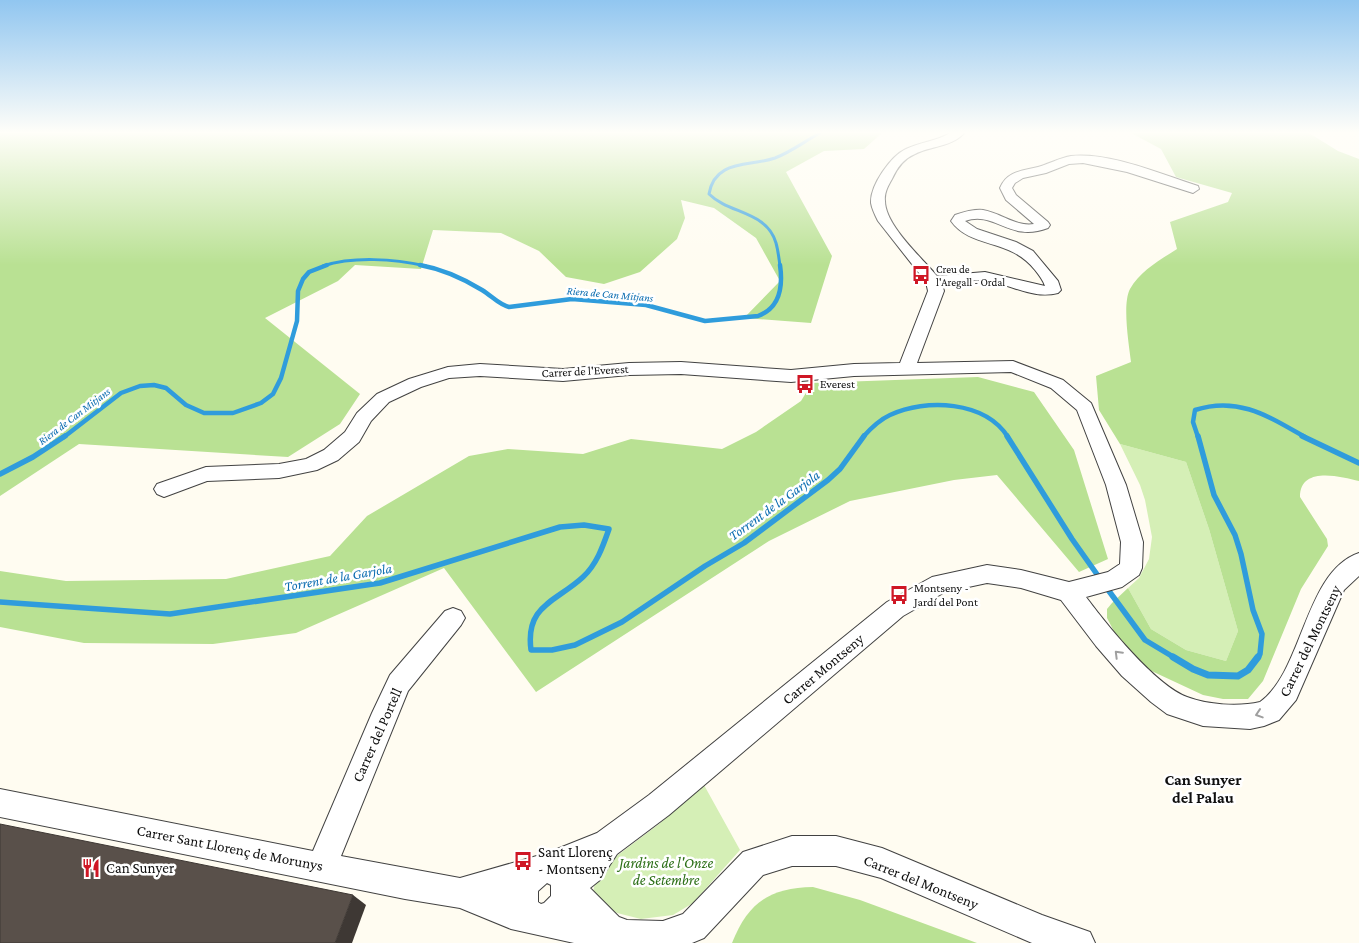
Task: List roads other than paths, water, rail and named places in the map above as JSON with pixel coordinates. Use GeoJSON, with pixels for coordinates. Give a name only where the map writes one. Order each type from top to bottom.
{"type":"FeatureCollection","features":[{"type":"Feature","properties":{"kind":"street"},"geometry":{"type":"LineString","coordinates":[[887,177],[881,189],[878,203],[883,218],[933,281],[936,291],[906,369]]}},
{"type":"Feature","properties":{"kind":"street"},"geometry":{"type":"LineString","coordinates":[[933,281],[981,276],[993,277],[1043,291],[1053,290],[1053,284],[1028,254],[970,230],[958,221],[960,218],[970,214],[985,215],[1023,229],[1035,229],[1043,225],[1011,197],[1006,188],[1008,181],[1014,177]]}},
{"type":"Feature","properties":{"kind":"street"},"geometry":{"type":"LineString","coordinates":[[1157,177],[1193,188]]}},
{"type":"Feature","properties":{"kind":"street","name":"Carrer de l'Everest"},"geometry":{"type":"LineString","coordinates":[[164,489],[206,474],[279,471],[310,465],[331,455],[352,437],[364,417],[383,398],[414,383],[448,373],[480,370],[563,375],[629,369],[682,368],[791,376],[854,370],[1012,366],[1057,384],[1085,407],[1116,485],[1132,542],[1131,568],[1114,580],[1069,592]]}},
{"type":"Feature","properties":{"kind":"street","name":"Carrer del Montseny"},"geometry":{"type":"LineString","coordinates":[[1069,592],[1108,644],[1142,678],[1178,706],[1220,716],[1255,717],[1276,708],[1287,692],[1335,584],[1359,562]]}},
{"type":"Feature","properties":{"kind":"street","name":"Carrer Montseny"},"geometry":{"type":"LineString","coordinates":[[549,876],[589,869],[607,844],[659,805],[895,609],[940,584],[987,574],[1021,579],[1069,592]]}},
{"type":"Feature","properties":{"kind":"street","name":"Carrer del Portell"},"geometry":{"type":"LineString","coordinates":[[322,866],[399,683],[454,618]]}},
{"type":"Feature","properties":{"kind":"street","name":"Carrer Sant Llorenç de Morunys"},"geometry":{"type":"LineString","coordinates":[[0,802],[405,884],[460,893],[511,913],[538,919]]}},
{"type":"Feature","properties":{"kind":"street","name":"Carrer del Montseny"},"geometry":{"type":"LineString","coordinates":[[609,930],[627,936],[663,938],[693,927],[754,863],[792,851],[836,851],[882,863],[1041,931],[1079,943]]}},
{"type":"Feature","properties":{"kind":"street"},"geometry":{"type":"LineString","coordinates":[[549,876],[526,880],[521,896],[522,905],[538,919],[593,932],[609,930]]}},
{"type":"Feature","properties":{"kind":"street"},"geometry":{"type":"LineString","coordinates":[[538,919],[553,917],[565,904],[549,876]]}},
{"type":"Feature","properties":{"kind":"street"},"geometry":{"type":"LineString","coordinates":[[549,876],[609,930]]}},
{"type":"Feature","properties":{"kind":"street","name":"Carrer Sant Llorenç de Morunys"},"geometry":{"type":"LineString","coordinates":[[460,893],[506,879],[549,876]]}},
{"type":"Feature","properties":{"kind":"waterway","name":"Riera de Can Mitjans"},"geometry":{"type":"LineString","coordinates":[[716,177],[712,183],[709,194],[717,201],[747,214],[765,225],[776,243],[780,266]]}},
{"type":"Feature","properties":{"kind":"waterway","name":"Riera de Can Mitjans"},"geometry":{"type":"LineString","coordinates":[[327,265],[348,261],[374,260],[420,265]]}},
{"type":"Feature","properties":{"kind":"waterway","name":"Riera de Can Mitjans"},"geometry":{"type":"LineString","coordinates":[[64,437],[121,393],[140,386],[154,385],[166,388],[186,405],[204,413],[233,413],[261,403],[273,394],[281,378],[297,321],[298,291],[303,279],[309,272],[327,265]]}},
{"type":"Feature","properties":{"kind":"waterway","name":"Riera de Can Mitjans"},"geometry":{"type":"LineString","coordinates":[[323,266],[327,265]]}},
{"type":"Feature","properties":{"kind":"waterway","name":"Riera de Can Mitjans"},"geometry":{"type":"LineString","coordinates":[[420,265],[426,266]]}},
{"type":"Feature","properties":{"kind":"waterway","name":"Riera de Can Mitjans"},"geometry":{"type":"LineString","coordinates":[[420,265],[460,278],[509,307],[572,299],[646,305],[705,321],[758,316],[771,308],[780,288],[780,265]]}},
{"type":"Feature","properties":{"kind":"waterway","name":"Torrent de la Garjola"},"geometry":{"type":"LineString","coordinates":[[863,437],[875,424],[890,415],[920,406],[937,405],[954,406],[985,416],[998,425],[1008,437]]}},
{"type":"Feature","properties":{"kind":"waterway","name":"Torrent de la Garjola"},"geometry":{"type":"LineString","coordinates":[[1198,437],[1193,422],[1195,410],[1225,405],[1252,410],[1305,437]]}},
{"type":"Feature","properties":{"kind":"waterway","name":"Riera de Can Mitjans"},"geometry":{"type":"LineString","coordinates":[[0,474],[33,457],[65,436]]}},
{"type":"Feature","properties":{"kind":"waterway","name":"Torrent de la Garjola"},"geometry":{"type":"LineString","coordinates":[[0,602],[170,614],[380,583],[560,527],[584,525],[609,529],[599,554],[588,572],[545,606],[533,623],[530,635],[531,650],[552,650],[575,645],[622,622],[705,566],[744,543],[828,480],[840,469],[864,436]]}},
{"type":"Feature","properties":{"kind":"waterway","name":"Torrent de la Garjola"},"geometry":{"type":"LineString","coordinates":[[1007,436],[1072,539],[1101,580]]}},
{"type":"Feature","properties":{"kind":"waterway","name":"Torrent de la Garjola"},"geometry":{"type":"LineString","coordinates":[[1198,436],[1214,495],[1235,535],[1241,554],[1253,610],[1262,634],[1260,654],[1257,658]]}},
{"type":"Feature","properties":{"kind":"waterway","name":"Torrent de la Garjola"},"geometry":{"type":"LineString","coordinates":[[1302,436],[1359,463]]}},
{"type":"Feature","properties":{"kind":"waterway","name":"Torrent de la Garjola"},"geometry":{"type":"LineString","coordinates":[[1106,587],[1145,640],[1175,658]]}},
{"type":"Feature","properties":{"kind":"waterway","name":"Torrent de la Garjola"},"geometry":{"type":"LineString","coordinates":[[1173,657],[1193,669],[1208,675],[1238,676],[1248,670],[1258,657]]}},
{"type":"Feature","properties":{"kind":"place","name":"Creu de l'Aregall - Ordal"},"geometry":{"type":"Point","coordinates":[921,275]}},
{"type":"Feature","properties":{"kind":"place","name":"Everest"},"geometry":{"type":"Point","coordinates":[805,384]}},
{"type":"Feature","properties":{"kind":"place","name":"Montseny - Jardí del Pont"},"geometry":{"type":"Point","coordinates":[899,595]}},
{"type":"Feature","properties":{"kind":"place","name":"Sant Llorenç - Montseny"},"geometry":{"type":"Point","coordinates":[523,861]}},
{"type":"Feature","properties":{"kind":"place","name":"Can Sunyer"},"geometry":{"type":"Point","coordinates":[91,868]}},
{"type":"Feature","properties":{"kind":"district","name":"Can Sunyer del Palau"},"geometry":{"type":"Point","coordinates":[1203,788]}},
{"type":"Feature","properties":{"kind":"park label","name":"Jardins de l'Onze de Setembre"},"geometry":{"type":"Point","coordinates":[666,872]}}]}
